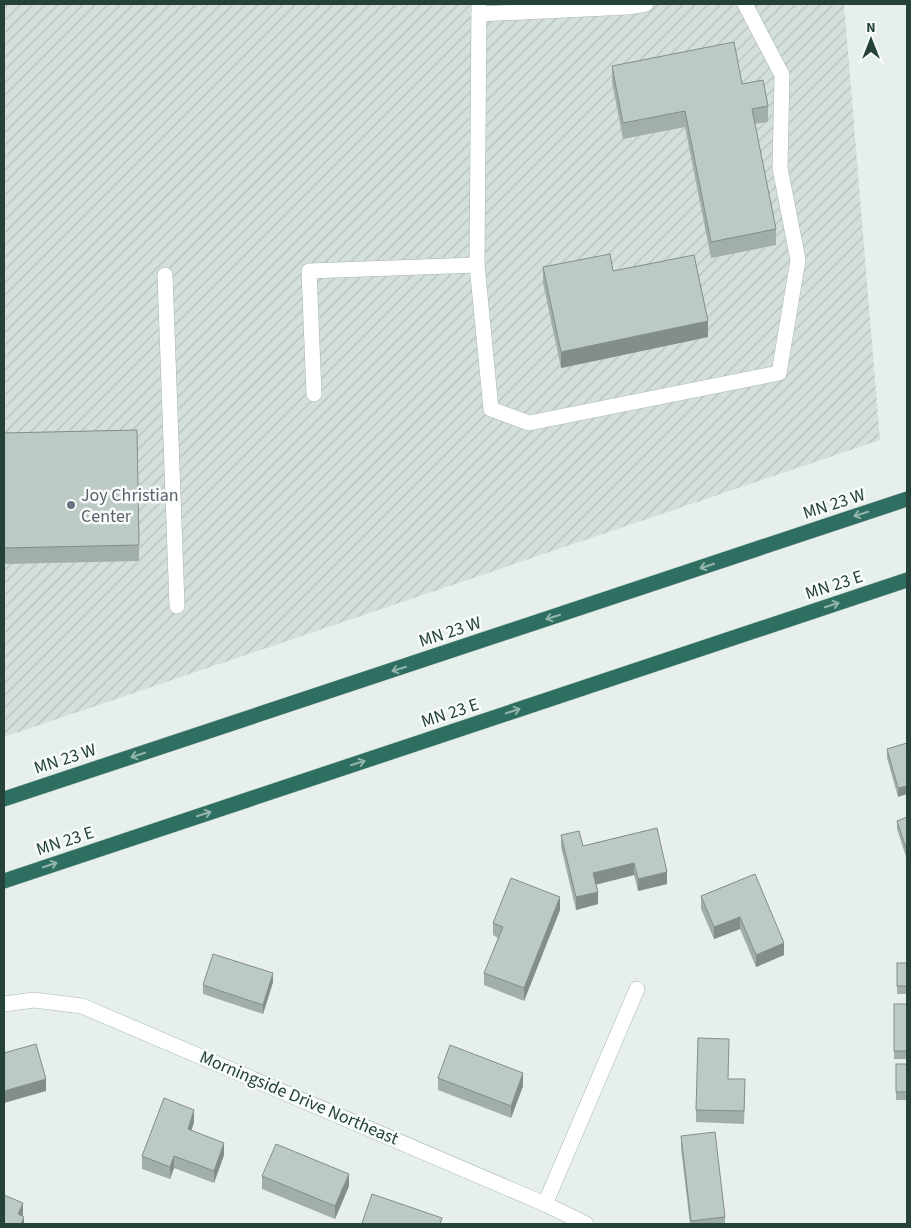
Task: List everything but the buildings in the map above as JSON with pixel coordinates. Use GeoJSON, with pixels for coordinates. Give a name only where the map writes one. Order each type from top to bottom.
{"type":"FeatureCollection","features":[{"type":"Feature","properties":{"kind":"highway","name":"MN 23 W"},"geometry":{"type":"LineString","coordinates":[[4,799],[907,499]]}},
{"type":"Feature","properties":{"kind":"highway","name":"MN 23 E"},"geometry":{"type":"LineString","coordinates":[[4,881],[907,580]]}},
{"type":"Feature","properties":{"kind":"street"},"geometry":{"type":"LineString","coordinates":[[646,4],[628,7],[479,9],[477,265],[491,410],[529,423],[779,373],[798,260],[780,168],[782,75],[745,4]]}},
{"type":"Feature","properties":{"kind":"street"},"geometry":{"type":"LineString","coordinates":[[314,394],[309,271],[477,265]]}},
{"type":"Feature","properties":{"kind":"street"},"geometry":{"type":"LineString","coordinates":[[165,275],[177,606]]}},
{"type":"Feature","properties":{"kind":"street"},"geometry":{"type":"LineString","coordinates":[[546,1204],[637,989]]}},
{"type":"Feature","properties":{"kind":"street","name":"Morningside Drive Northeast"},"geometry":{"type":"LineString","coordinates":[[4,1004],[34,1000],[82,1006],[546,1204],[586,1224]]}},
{"type":"Feature","properties":{"kind":"shaded area"},"geometry":{"type":"Polygon","coordinates":[[[4,4],[844,4],[880,440],[4,737],[4,4]]]}},
{"type":"Feature","properties":{"kind":"place","name":"Joy Christian Center"},"geometry":{"type":"Point","coordinates":[71,505]}}]}
